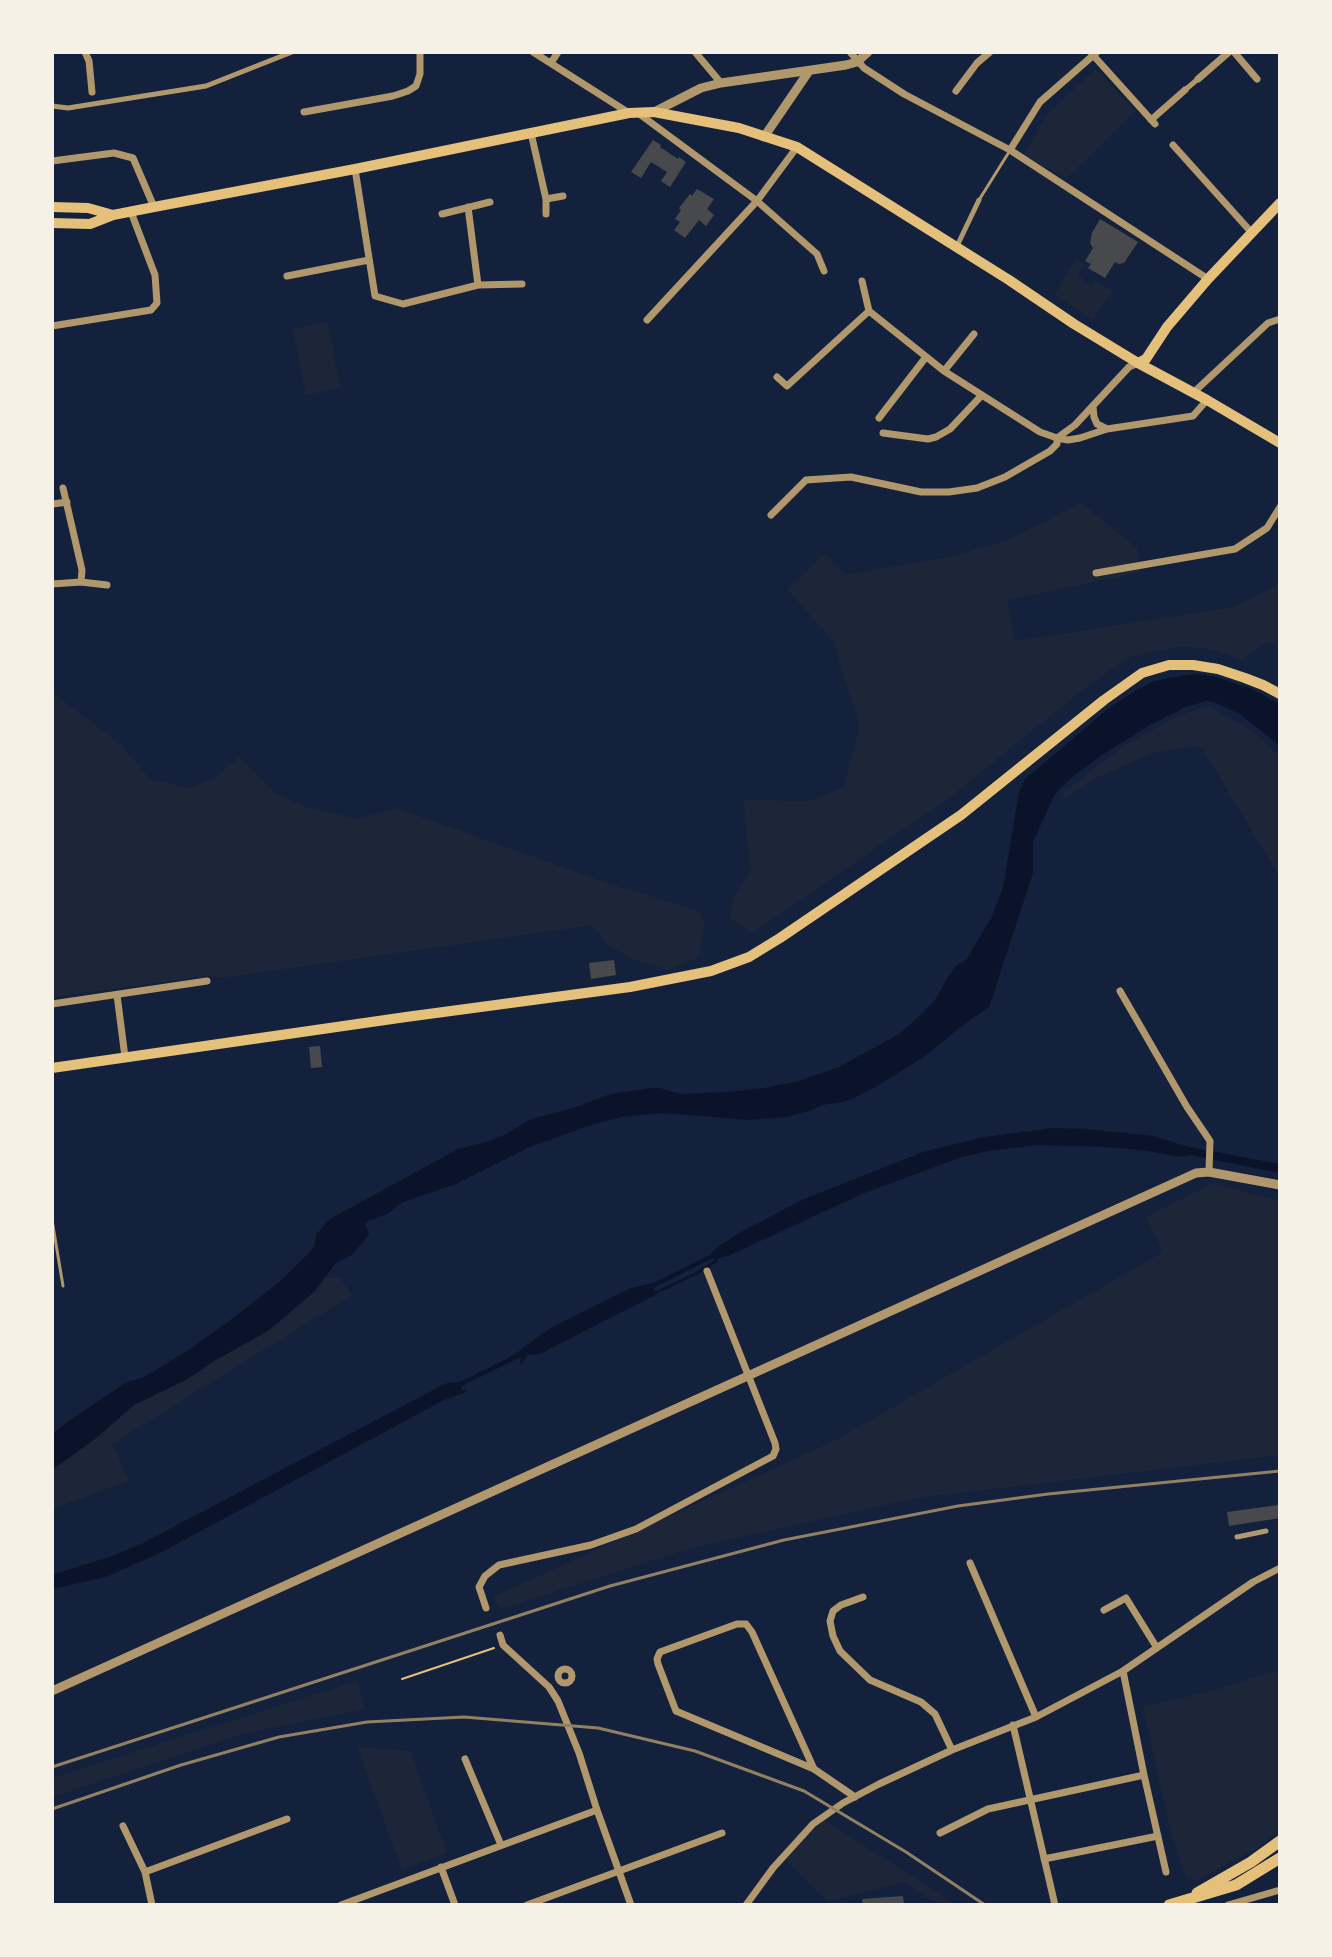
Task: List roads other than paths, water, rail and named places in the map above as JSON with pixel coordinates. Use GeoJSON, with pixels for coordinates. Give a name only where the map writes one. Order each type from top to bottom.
{"type":"FeatureCollection","features":[{"type":"Feature","properties":{"kind":"highway"},"geometry":{"type":"LineString","coordinates":[[1186,1900],[1280,1841]]}},
{"type":"Feature","properties":{"kind":"highway"},"geometry":{"type":"LineString","coordinates":[[1169,1905],[1236,1885],[1280,1858]]}},
{"type":"Feature","properties":{"kind":"main road"},"geometry":{"type":"LineString","coordinates":[[52,223],[90,224],[113,215],[633,112],[654,112],[739,128],[797,147],[1074,324],[1280,443]]}},
{"type":"Feature","properties":{"kind":"main road"},"geometry":{"type":"LineString","coordinates":[[1138,363],[1146,359],[1167,327],[1208,279],[1280,203]]}},
{"type":"Feature","properties":{"kind":"main road"},"geometry":{"type":"LineString","coordinates":[[52,207],[88,208],[113,215]]}},
{"type":"Feature","properties":{"kind":"main road"},"geometry":{"type":"LineString","coordinates":[[52,1068],[630,987],[711,971],[749,957],[780,938],[961,815],[1142,673],[1169,665],[1193,665],[1245,678],[1280,694]]}},
{"type":"Feature","properties":{"kind":"street"},"geometry":{"type":"LineString","coordinates":[[85,52],[92,92]]}},
{"type":"Feature","properties":{"kind":"street"},"geometry":{"type":"LineString","coordinates":[[52,106],[68,108],[206,86],[292,52]]}},
{"type":"Feature","properties":{"kind":"street"},"geometry":{"type":"LineString","coordinates":[[304,112],[408,91],[416,86],[420,74],[420,52]]}},
{"type":"Feature","properties":{"kind":"street"},"geometry":{"type":"LineString","coordinates":[[533,52],[633,112],[757,201],[817,254],[824,271]]}},
{"type":"Feature","properties":{"kind":"street"},"geometry":{"type":"LineString","coordinates":[[551,63],[558,52]]}},
{"type":"Feature","properties":{"kind":"street"},"geometry":{"type":"LineString","coordinates":[[695,52],[721,83]]}},
{"type":"Feature","properties":{"kind":"street"},"geometry":{"type":"LineString","coordinates":[[850,52],[857,62],[904,94],[1010,150],[1208,279]]}},
{"type":"Feature","properties":{"kind":"street"},"geometry":{"type":"LineString","coordinates":[[654,112],[701,88],[857,62],[868,52]]}},
{"type":"Feature","properties":{"kind":"street"},"geometry":{"type":"LineString","coordinates":[[956,91],[977,63],[990,52]]}},
{"type":"Feature","properties":{"kind":"street"},"geometry":{"type":"LineString","coordinates":[[1010,150],[1040,102],[1094,53],[1153,122],[1185,90],[1231,52],[1257,79]]}},
{"type":"Feature","properties":{"kind":"street"},"geometry":{"type":"LineString","coordinates":[[764,137],[809,71]]}},
{"type":"Feature","properties":{"kind":"street"},"geometry":{"type":"LineString","coordinates":[[531,133],[546,199],[546,214]]}},
{"type":"Feature","properties":{"kind":"street"},"geometry":{"type":"LineString","coordinates":[[1173,145],[1252,233]]}},
{"type":"Feature","properties":{"kind":"street"},"geometry":{"type":"LineString","coordinates":[[647,320],[757,201],[797,147]]}},
{"type":"Feature","properties":{"kind":"street"},"geometry":{"type":"LineString","coordinates":[[52,161],[114,153],[133,158],[154,207]]}},
{"type":"Feature","properties":{"kind":"street"},"geometry":{"type":"LineString","coordinates":[[355,169],[375,296],[403,304],[478,285],[522,284]]}},
{"type":"Feature","properties":{"kind":"street"},"geometry":{"type":"LineString","coordinates":[[546,199],[563,196]]}},
{"type":"Feature","properties":{"kind":"street"},"geometry":{"type":"LineString","coordinates":[[956,247],[979,200]]}},
{"type":"Feature","properties":{"kind":"street"},"geometry":{"type":"LineString","coordinates":[[442,214],[490,202]]}},
{"type":"Feature","properties":{"kind":"street"},"geometry":{"type":"LineString","coordinates":[[468,207],[478,285]]}},
{"type":"Feature","properties":{"kind":"street"},"geometry":{"type":"LineString","coordinates":[[52,326],[151,310],[157,303],[155,275],[131,212]]}},
{"type":"Feature","properties":{"kind":"street"},"geometry":{"type":"LineString","coordinates":[[287,276],[369,260]]}},
{"type":"Feature","properties":{"kind":"street"},"geometry":{"type":"LineString","coordinates":[[862,281],[869,311],[926,357],[1040,432],[1057,438],[1068,440],[1107,429],[1193,416],[1207,400]]}},
{"type":"Feature","properties":{"kind":"street"},"geometry":{"type":"LineString","coordinates":[[777,377],[787,386],[869,311]]}},
{"type":"Feature","properties":{"kind":"street"},"geometry":{"type":"LineString","coordinates":[[1193,393],[1268,323],[1280,319]]}},
{"type":"Feature","properties":{"kind":"street"},"geometry":{"type":"LineString","coordinates":[[944,371],[974,334]]}},
{"type":"Feature","properties":{"kind":"street"},"geometry":{"type":"LineString","coordinates":[[879,418],[926,357]]}},
{"type":"Feature","properties":{"kind":"street"},"geometry":{"type":"LineString","coordinates":[[1057,438],[1075,425],[1129,367],[1138,363]]}},
{"type":"Feature","properties":{"kind":"street"},"geometry":{"type":"LineString","coordinates":[[883,433],[928,439],[936,437],[950,429],[982,395]]}},
{"type":"Feature","properties":{"kind":"street"},"geometry":{"type":"LineString","coordinates":[[1093,405],[1097,424],[1107,429]]}},
{"type":"Feature","properties":{"kind":"street"},"geometry":{"type":"LineString","coordinates":[[771,515],[806,480],[851,477],[921,492],[977,488],[1005,477],[1050,451],[1057,444],[1057,438]]}},
{"type":"Feature","properties":{"kind":"street"},"geometry":{"type":"LineString","coordinates":[[63,488],[82,570],[81,582]]}},
{"type":"Feature","properties":{"kind":"street"},"geometry":{"type":"LineString","coordinates":[[53,504],[67,502]]}},
{"type":"Feature","properties":{"kind":"street"},"geometry":{"type":"LineString","coordinates":[[1096,573],[1235,549],[1267,528],[1280,507]]}},
{"type":"Feature","properties":{"kind":"street"},"geometry":{"type":"LineString","coordinates":[[52,584],[81,582],[107,585]]}},
{"type":"Feature","properties":{"kind":"street"},"geometry":{"type":"LineString","coordinates":[[52,1004],[207,981]]}},
{"type":"Feature","properties":{"kind":"street"},"geometry":{"type":"LineString","coordinates":[[1120,991],[1210,1141],[1208,1167]]}},
{"type":"Feature","properties":{"kind":"street"},"geometry":{"type":"LineString","coordinates":[[117,995],[125,1057]]}},
{"type":"Feature","properties":{"kind":"street"},"geometry":{"type":"LineString","coordinates":[[52,1691],[1208,1167],[1280,1185]]}},
{"type":"Feature","properties":{"kind":"street"},"geometry":{"type":"LineString","coordinates":[[486,1608],[479,1587],[485,1576],[499,1565],[591,1545],[636,1529],[773,1456],[776,1449],[707,1271]]}},
{"type":"Feature","properties":{"kind":"street"},"geometry":{"type":"LineString","coordinates":[[1237,1537],[1266,1531]]}},
{"type":"Feature","properties":{"kind":"street"},"geometry":{"type":"LineString","coordinates":[[970,1563],[1036,1717]]}},
{"type":"Feature","properties":{"kind":"street"},"geometry":{"type":"LineString","coordinates":[[746,1905],[773,1868],[813,1824],[853,1798],[952,1750],[1036,1717],[1123,1671],[1253,1582],[1280,1568]]}},
{"type":"Feature","properties":{"kind":"street"},"geometry":{"type":"LineString","coordinates":[[863,1597],[833,1611],[830,1621],[840,1651],[870,1680],[921,1702],[935,1714],[952,1750]]}},
{"type":"Feature","properties":{"kind":"street"},"geometry":{"type":"LineString","coordinates":[[1104,1610],[1126,1598],[1157,1648]]}},
{"type":"Feature","properties":{"kind":"street"},"geometry":{"type":"LineString","coordinates":[[814,1769],[746,1624],[737,1624],[660,1652],[658,1664],[676,1711],[814,1769],[853,1798]]}},
{"type":"Feature","properties":{"kind":"street"},"geometry":{"type":"LineString","coordinates":[[500,1635],[503,1645],[551,1689],[558,1701],[631,1905]]}},
{"type":"Feature","properties":{"kind":"street"},"geometry":{"type":"LineString","coordinates":[[1123,1671],[1166,1872]]}},
{"type":"Feature","properties":{"kind":"street"},"geometry":{"type":"LineString","coordinates":[[551,1689],[559,1680]]}},
{"type":"Feature","properties":{"kind":"street"},"geometry":{"type":"LineString","coordinates":[[1013,1725],[1055,1905]]}},
{"type":"Feature","properties":{"kind":"street"},"geometry":{"type":"LineString","coordinates":[[465,1759],[501,1845]]}},
{"type":"Feature","properties":{"kind":"street"},"geometry":{"type":"LineString","coordinates":[[940,1833],[988,1809],[1144,1775]]}},
{"type":"Feature","properties":{"kind":"street"},"geometry":{"type":"LineString","coordinates":[[341,1905],[597,1810]]}},
{"type":"Feature","properties":{"kind":"street"},"geometry":{"type":"LineString","coordinates":[[145,1872],[287,1819]]}},
{"type":"Feature","properties":{"kind":"street"},"geometry":{"type":"LineString","coordinates":[[123,1826],[145,1872],[151,1905]]}},
{"type":"Feature","properties":{"kind":"street"},"geometry":{"type":"LineString","coordinates":[[527,1905],[722,1833]]}},
{"type":"Feature","properties":{"kind":"street"},"geometry":{"type":"LineString","coordinates":[[1044,1859],[1158,1836]]}},
{"type":"Feature","properties":{"kind":"street"},"geometry":{"type":"LineString","coordinates":[[441,1867],[455,1905]]}},
{"type":"Feature","properties":{"kind":"street"},"geometry":{"type":"LineString","coordinates":[[1234,1904],[1280,1890]]}},
{"type":"Feature","properties":{"kind":"street"},"geometry":{"type":"LineString","coordinates":[[367,1895],[370,1905]]}},
{"type":"Feature","properties":{"kind":"lane"},"geometry":{"type":"LineString","coordinates":[[979,200],[1010,150]]}},
{"type":"Feature","properties":{"kind":"lane"},"geometry":{"type":"LineString","coordinates":[[52,1220],[63,1286]]}},
{"type":"Feature","properties":{"kind":"waterway"},"geometry":{"type":"LineString","coordinates":[[662,1290],[699,1272],[718,1257]]}},
{"type":"Feature","properties":{"kind":"railway"},"geometry":{"type":"LineString","coordinates":[[52,1767],[610,1586],[784,1540],[958,1506],[1280,1471]]}},
{"type":"Feature","properties":{"kind":"railway"},"geometry":{"type":"LineString","coordinates":[[52,1809],[181,1765],[279,1737],[367,1722],[464,1717],[598,1728],[695,1751],[804,1791],[906,1852],[985,1905]]}}]}
